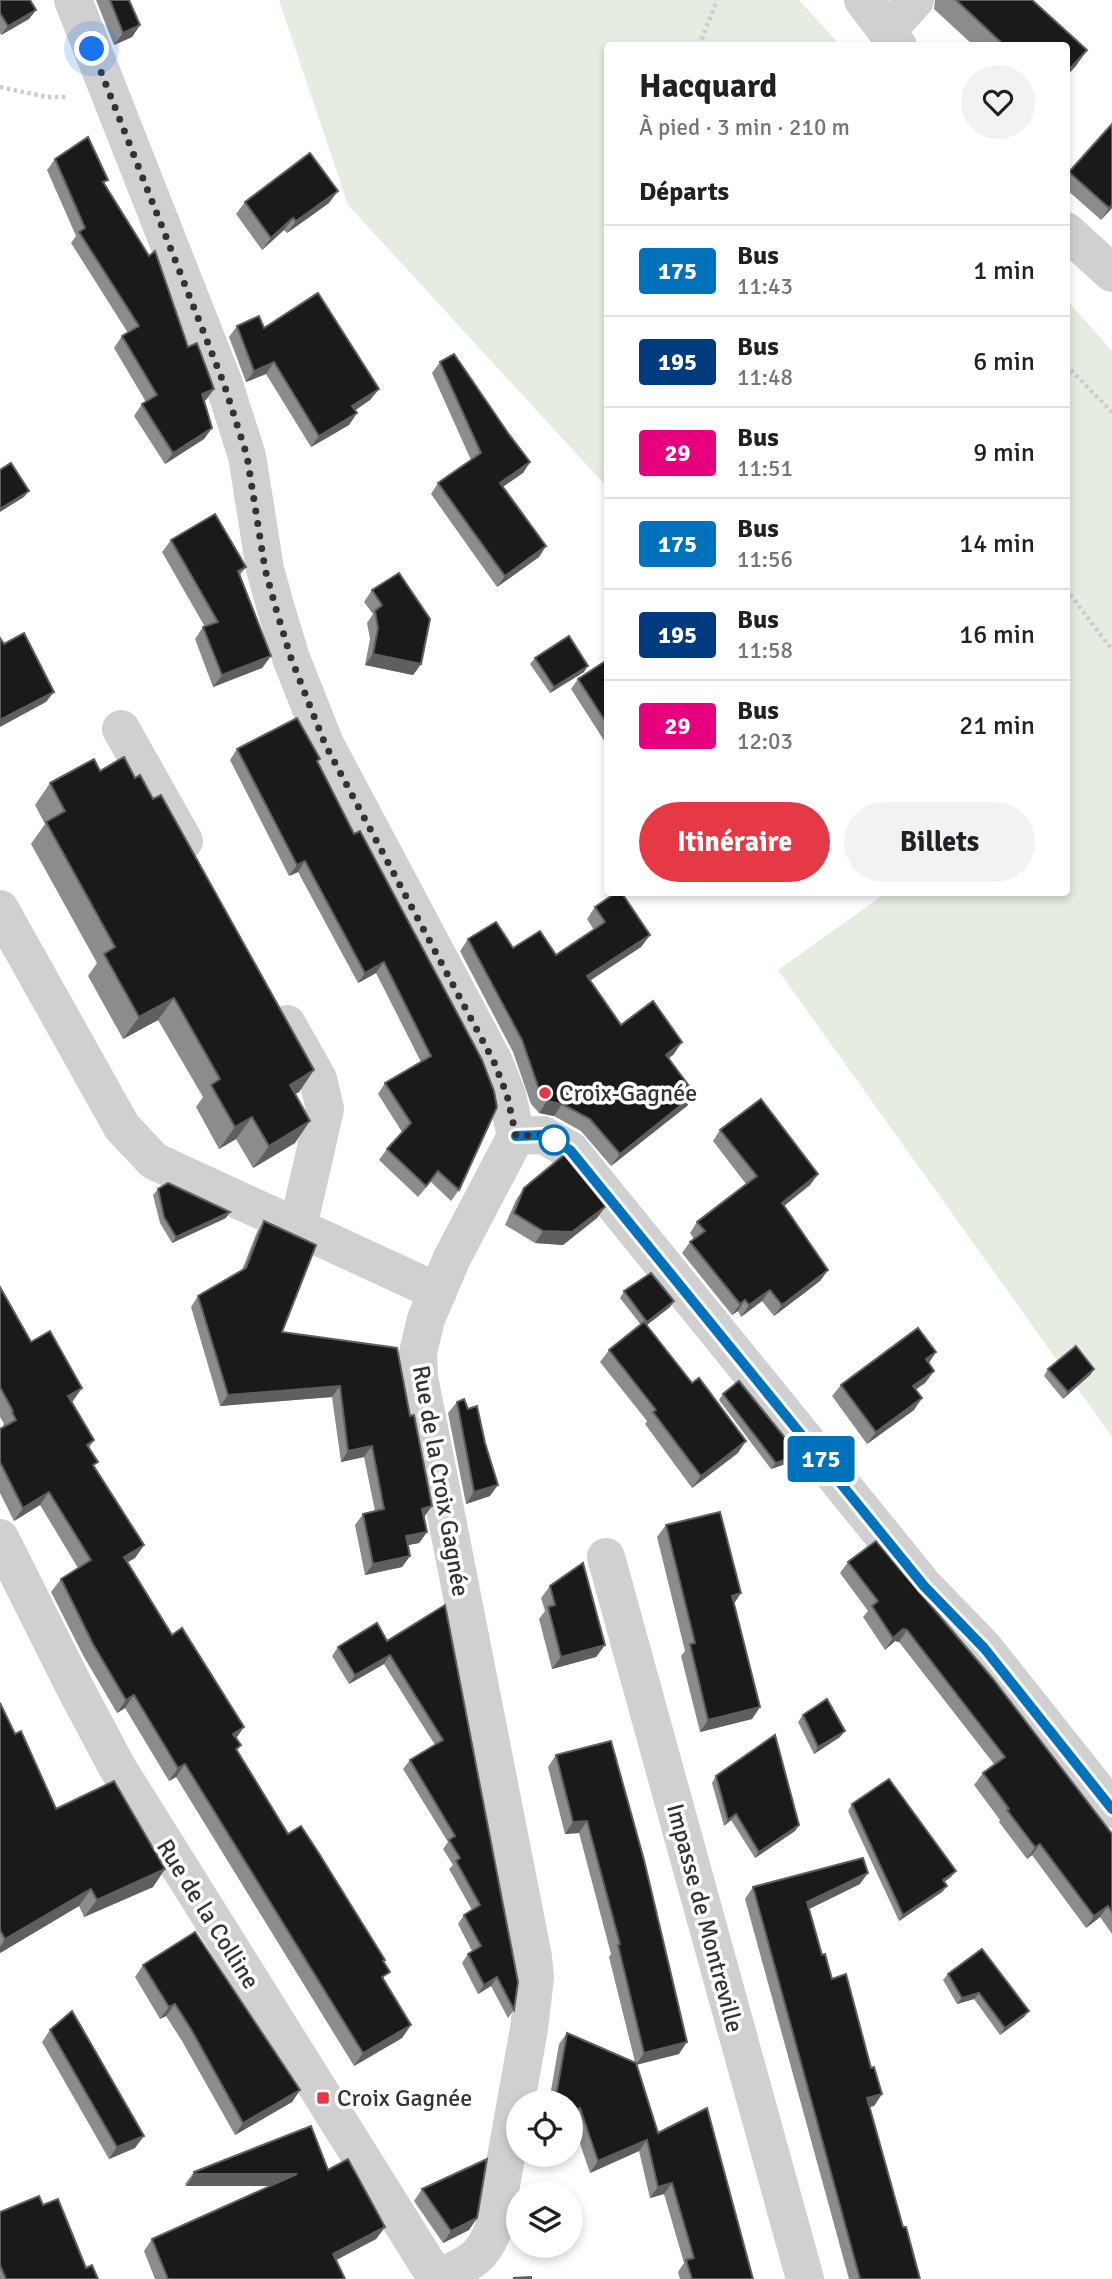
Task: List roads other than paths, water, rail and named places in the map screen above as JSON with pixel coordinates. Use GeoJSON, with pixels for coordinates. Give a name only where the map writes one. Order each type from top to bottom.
{"type":"FeatureCollection","features":[{"type":"Feature","properties":{"kind":"street"},"geometry":{"type":"LineString","coordinates":[[73,0],[224,384],[247,456],[265,569],[291,658],[325,744],[494,1062],[507,1095],[516,1136],[543,1135],[570,1150],[924,1586],[984,1648],[1112,1809]]}},
{"type":"Feature","properties":{"kind":"street"},"geometry":{"type":"LineString","coordinates":[[863,0],[892,38],[915,0]]}},
{"type":"Feature","properties":{"kind":"street"},"geometry":{"type":"LineString","coordinates":[[1070,236],[1112,273]]}},
{"type":"Feature","properties":{"kind":"street"},"geometry":{"type":"LineString","coordinates":[[121,729],[203,874]]}},
{"type":"Feature","properties":{"kind":"street"},"geometry":{"type":"LineString","coordinates":[[0,909],[122,1128],[154,1160],[438,1292]]}},
{"type":"Feature","properties":{"kind":"street"},"geometry":{"type":"LineString","coordinates":[[271,995],[318,1079],[325,1109],[298,1227]]}},
{"type":"Feature","properties":{"kind":"street","name":"Rue de la Croix Gagnée"},"geometry":{"type":"LineString","coordinates":[[437,2279],[479,2257],[487,2247],[494,2230],[529,2029],[535,1977],[419,1377],[418,1353],[421,1334],[438,1292],[516,1136]]}},
{"type":"Feature","properties":{"kind":"street","name":"Rue de la Colline"},"geometry":{"type":"LineString","coordinates":[[0,1538],[72,1684],[117,1767],[437,2279]]}},
{"type":"Feature","properties":{"kind":"street","name":"Impasse de Montreville"},"geometry":{"type":"LineString","coordinates":[[606,1557],[805,2279]]}},
{"type":"Feature","properties":{"kind":"place","name":"Croix-Gagnée"},"geometry":{"type":"Point","coordinates":[545,1093]}},
{"type":"Feature","properties":{"kind":"place","name":"Croix Gagnée"},"geometry":{"type":"Point","coordinates":[323,2098]}}]}
